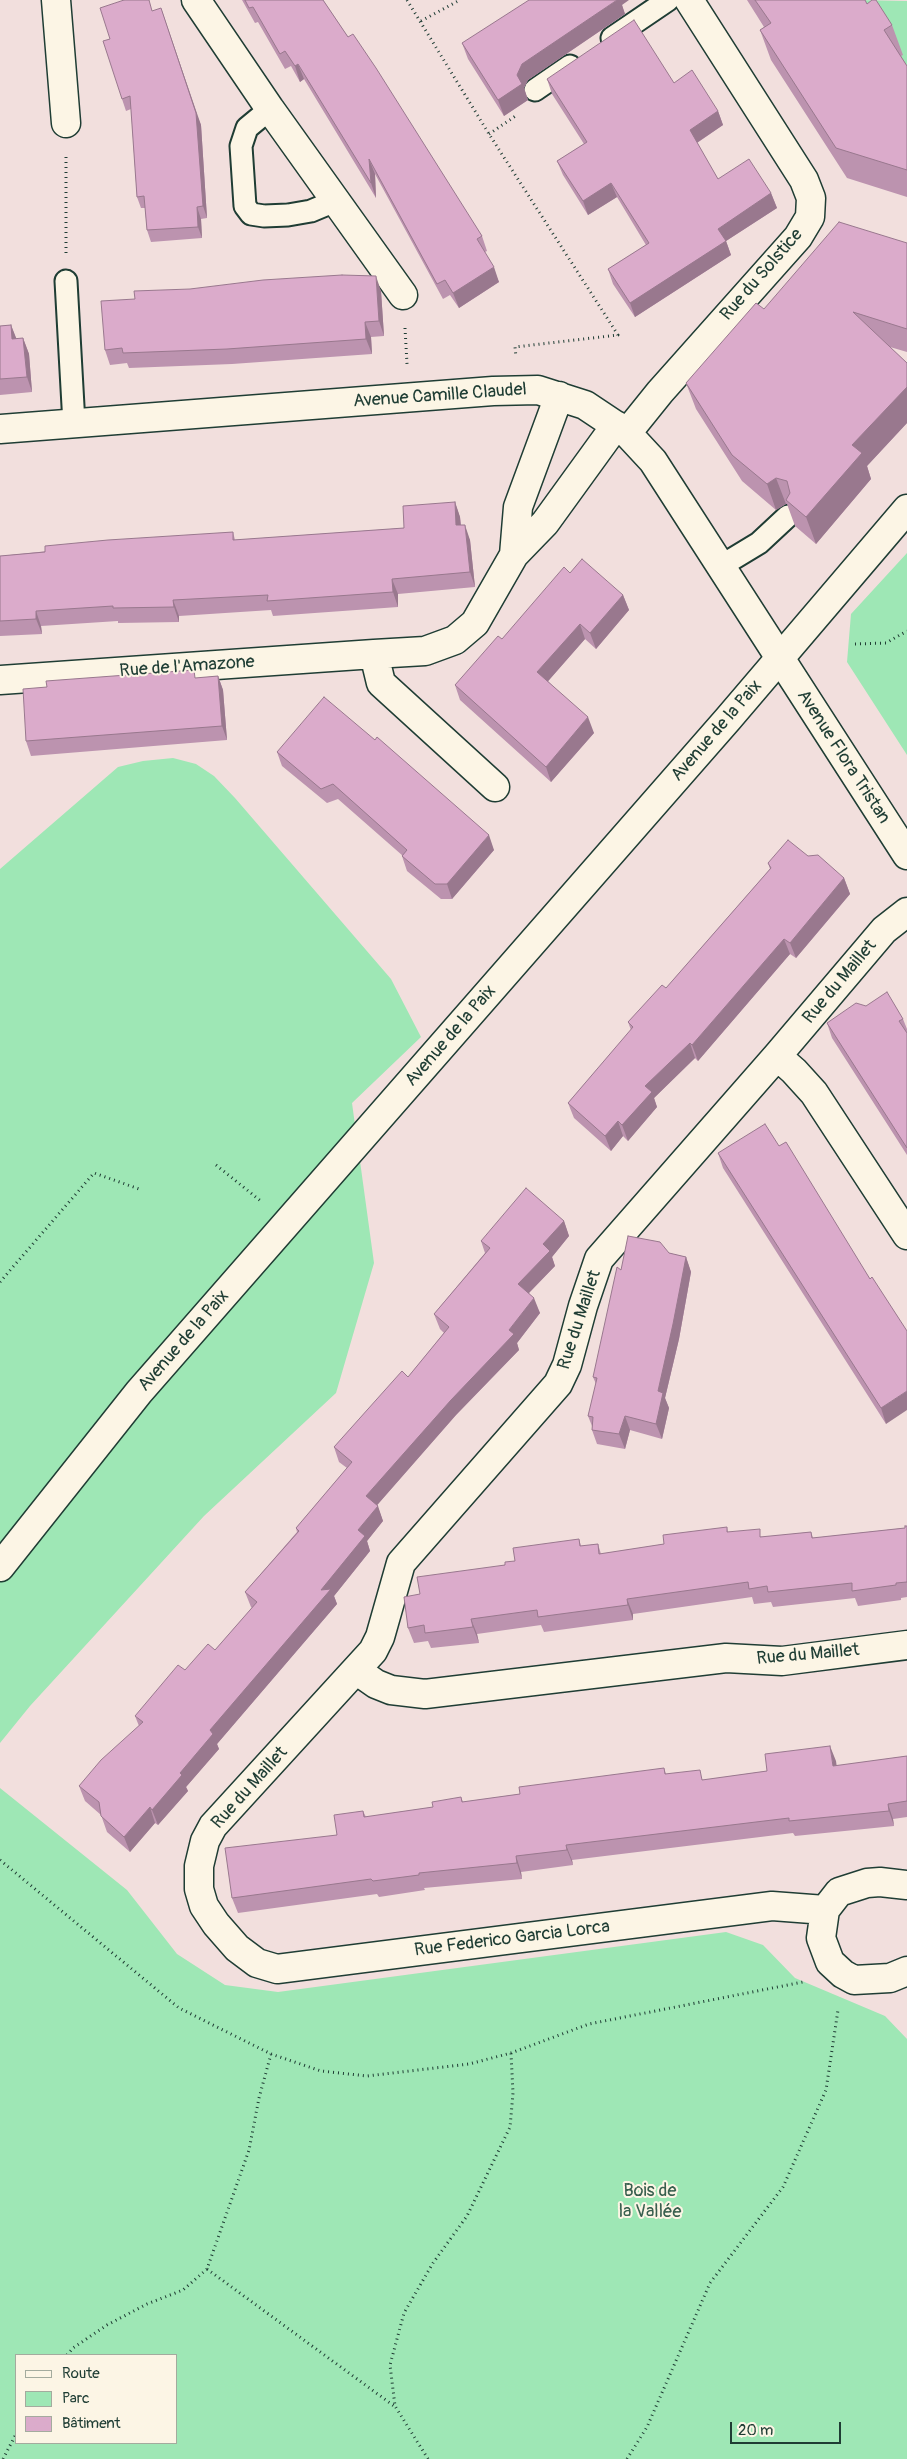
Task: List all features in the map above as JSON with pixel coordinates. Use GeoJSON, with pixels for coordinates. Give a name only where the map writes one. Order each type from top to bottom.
{"type":"FeatureCollection","features":[{"type":"Feature","properties":{"kind":"street"},"geometry":{"type":"LineString","coordinates":[[56,0],[66,123]]}},
{"type":"Feature","properties":{"kind":"street"},"geometry":{"type":"LineString","coordinates":[[196,0],[403,295]]}},
{"type":"Feature","properties":{"kind":"street","name":"Rue du Solstice"},"geometry":{"type":"LineString","coordinates":[[545,523],[622,429],[660,392],[798,237],[810,217],[811,198],[804,180],[689,0]]}},
{"type":"Feature","properties":{"kind":"street","name":"Avenue Camille Claudel"},"geometry":{"type":"LineString","coordinates":[[0,429],[494,390],[538,390],[559,396],[584,405],[622,429],[653,461],[781,658]]}},
{"type":"Feature","properties":{"kind":"street"},"geometry":{"type":"LineString","coordinates":[[514,555],[518,507],[559,396]]}},
{"type":"Feature","properties":{"kind":"street","name":"Avenue de la Paix"},"geometry":{"type":"LineString","coordinates":[[0,1567],[138,1392],[781,658],[907,509]]}},
{"type":"Feature","properties":{"kind":"street","name":"Rue de l'Amazone"},"geometry":{"type":"LineString","coordinates":[[0,680],[425,651],[455,640],[475,623],[514,555],[545,523]]}},
{"type":"Feature","properties":{"kind":"street"},"geometry":{"type":"LineString","coordinates":[[374,654],[381,683],[494,787]]}},
{"type":"Feature","properties":{"kind":"street","name":"Avenue Flora Tristan"},"geometry":{"type":"LineString","coordinates":[[781,658],[907,855]]}},
{"type":"Feature","properties":{"kind":"street","name":"Rue du Maillet"},"geometry":{"type":"LineString","coordinates":[[216,1924],[204,1906],[199,1889],[199,1866],[205,1841],[213,1826],[373,1650],[380,1637],[401,1563],[558,1384],[567,1366],[583,1306],[599,1259],[778,1056],[884,930],[907,912]]}},
{"type":"Feature","properties":{"kind":"street"},"geometry":{"type":"LineString","coordinates":[[778,1056],[814,1093],[907,1236]]}},
{"type":"Feature","properties":{"kind":"street","name":"Rue du Maillet"},"geometry":{"type":"LineString","coordinates":[[356,1670],[376,1684],[391,1690],[425,1694],[726,1658],[782,1660],[907,1645]]}},
{"type":"Feature","properties":{"kind":"street"},"geometry":{"type":"LineString","coordinates":[[907,1885],[880,1882],[856,1884],[839,1892],[825,1910],[821,1938],[823,1948],[830,1962],[843,1974],[854,1980],[890,1978],[907,1971]]}},
{"type":"Feature","properties":{"kind":"street","name":"Rue Federico Garcia Lorca"},"geometry":{"type":"LineString","coordinates":[[216,1924],[237,1948],[257,1962],[277,1969],[772,1906],[825,1910]]}},
{"type":"Feature","properties":{"kind":"lane"},"geometry":{"type":"LineString","coordinates":[[536,90],[668,0]]}},
{"type":"Feature","properties":{"kind":"lane"},"geometry":{"type":"LineString","coordinates":[[270,108],[247,128],[241,146],[245,206],[251,214],[264,216],[288,215],[311,212],[334,198]]}},
{"type":"Feature","properties":{"kind":"lane"},"geometry":{"type":"LineString","coordinates":[[66,281],[74,424]]}},
{"type":"Feature","properties":{"kind":"lane"},"geometry":{"type":"LineString","coordinates":[[721,566],[759,543],[788,516]]}},
{"type":"Feature","properties":{"kind":"path"},"geometry":{"type":"LineString","coordinates":[[407,0],[421,21],[460,0]]}},
{"type":"Feature","properties":{"kind":"path"},"geometry":{"type":"LineString","coordinates":[[66,123],[66,281]]}},
{"type":"Feature","properties":{"kind":"path"},"geometry":{"type":"LineString","coordinates":[[403,295],[410,397]]}},
{"type":"Feature","properties":{"kind":"path"},"geometry":{"type":"LineString","coordinates":[[855,644],[886,643],[907,631]]}},
{"type":"Feature","properties":{"kind":"path"},"geometry":{"type":"LineString","coordinates":[[216,1165],[264,1203]]}},
{"type":"Feature","properties":{"kind":"path"},"geometry":{"type":"LineString","coordinates":[[0,1282],[94,1173],[142,1190]]}},
{"type":"Feature","properties":{"kind":"path"},"geometry":{"type":"LineString","coordinates":[[0,1860],[179,2008],[271,2054],[321,2071],[367,2076],[452,2066],[511,2053],[589,2024],[843,1974],[826,2090],[783,2187],[710,2283],[647,2426],[627,2459]]}},
{"type":"Feature","properties":{"kind":"path"},"geometry":{"type":"LineString","coordinates":[[395,2406],[390,2365],[404,2313],[433,2264],[467,2216],[510,2127],[513,2093],[511,2053]]}},
{"type":"Feature","properties":{"kind":"path"},"geometry":{"type":"LineString","coordinates":[[68,2354],[73,2348],[108,2325],[147,2304],[183,2290],[207,2269],[249,2150],[259,2098],[271,2054]]}},
{"type":"Feature","properties":{"kind":"path"},"geometry":{"type":"LineString","coordinates":[[207,2269],[395,2406],[428,2459]]}},
{"type":"Feature","properties":{"kind":"path"},"geometry":{"type":"LineString","coordinates":[[3,2459],[15,2436]]}},
{"type":"Feature","properties":{"kind":"green space"},"geometry":{"type":"Polygon","coordinates":[[[856,0],[907,1],[907,79],[856,0]]]}},
{"type":"Feature","properties":{"kind":"green space"},"geometry":{"type":"Polygon","coordinates":[[[907,553],[907,755],[847,662],[851,614],[907,553]]]}},
{"type":"Feature","properties":{"kind":"green space"},"geometry":{"type":"Polygon","coordinates":[[[173,758],[196,764],[214,776],[235,798],[391,979],[421,1037],[352,1103],[374,1263],[336,1393],[204,1516],[30,1706],[0,1743],[0,869],[118,767],[143,761],[173,758]]]}},
{"type":"Feature","properties":{"kind":"green space","name":"Bois de la Vallée"},"geometry":{"type":"Polygon","coordinates":[[[0,1788],[127,1890],[177,1954],[225,1985],[278,1992],[726,1932],[763,1945],[795,1978],[885,2016],[907,2039],[907,2459],[0,2459],[0,1788]]]}},
{"type":"Feature","properties":{"kind":"building"},"geometry":{"type":"Polygon","coordinates":[[[124,0],[149,0],[152,11],[161,8],[196,113],[203,206],[197,207],[198,227],[147,230],[144,196],[137,197],[130,96],[122,99],[103,41],[110,39],[100,8],[124,0]]]}},
{"type":"Feature","properties":{"kind":"building"},"geometry":{"type":"Polygon","coordinates":[[[245,0],[323,0],[348,37],[353,34],[376,68],[482,236],[477,239],[494,267],[453,293],[445,280],[437,284],[369,159],[371,183],[298,64],[295,66],[285,51],[280,54],[253,7],[249,8],[245,0]]]}},
{"type":"Feature","properties":{"kind":"building"},"geometry":{"type":"Polygon","coordinates":[[[529,0],[617,0],[522,64],[517,75],[522,84],[498,100],[462,43],[529,0]]]}},
{"type":"Feature","properties":{"kind":"building"},"geometry":{"type":"Polygon","coordinates":[[[755,0],[865,0],[867,4],[872,0],[876,0],[892,25],[884,30],[907,66],[907,170],[836,148],[760,30],[771,23],[755,0]]]}},
{"type":"Feature","properties":{"kind":"building"},"geometry":{"type":"Polygon","coordinates":[[[634,20],[674,83],[692,70],[718,111],[690,130],[718,179],[749,159],[771,193],[718,229],[726,241],[630,303],[608,269],[649,243],[611,183],[583,201],[557,161],[587,142],[547,79],[634,20]]]}},
{"type":"Feature","properties":{"kind":"building"},"geometry":{"type":"Polygon","coordinates":[[[839,222],[907,243],[907,329],[853,312],[907,363],[907,387],[852,445],[862,453],[806,517],[786,500],[790,493],[787,481],[776,478],[767,484],[732,455],[686,383],[756,303],[764,309],[839,222]]]}},
{"type":"Feature","properties":{"kind":"building"},"geometry":{"type":"Polygon","coordinates":[[[342,275],[376,276],[379,321],[365,322],[366,339],[227,349],[123,353],[122,348],[105,350],[101,301],[135,299],[134,291],[190,289],[263,280],[342,275]]]}},
{"type":"Feature","properties":{"kind":"building"},"geometry":{"type":"Polygon","coordinates":[[[11,325],[12,339],[23,338],[27,377],[0,379],[0,326],[11,325]]]}},
{"type":"Feature","properties":{"kind":"building"},"geometry":{"type":"Polygon","coordinates":[[[455,502],[456,525],[465,525],[470,572],[392,579],[393,592],[267,601],[268,595],[173,600],[174,607],[113,608],[113,606],[36,611],[36,619],[0,621],[0,556],[45,552],[45,546],[108,540],[233,532],[233,540],[404,528],[403,506],[455,502]]]}},
{"type":"Feature","properties":{"kind":"building"},"geometry":{"type":"Polygon","coordinates":[[[582,559],[623,595],[590,633],[580,624],[537,672],[588,717],[546,767],[455,685],[498,636],[502,639],[564,567],[570,573],[582,559]]]}},
{"type":"Feature","properties":{"kind":"building"},"geometry":{"type":"Polygon","coordinates":[[[194,670],[195,678],[218,676],[222,726],[26,741],[23,689],[47,687],[46,681],[194,670]]]}},
{"type":"Feature","properties":{"kind":"building"},"geometry":{"type":"Polygon","coordinates":[[[324,697],[375,740],[377,737],[489,835],[447,884],[435,884],[402,856],[407,850],[333,784],[321,789],[277,752],[324,697]]]}},
{"type":"Feature","properties":{"kind":"building"},"geometry":{"type":"Polygon","coordinates":[[[788,840],[808,856],[818,855],[844,878],[790,943],[784,939],[692,1045],[690,1043],[645,1086],[652,1092],[622,1125],[618,1121],[605,1136],[568,1103],[633,1027],[628,1022],[662,985],[666,988],[771,868],[768,863],[788,840]]]}},
{"type":"Feature","properties":{"kind":"building"},"geometry":{"type":"Polygon","coordinates":[[[887,992],[903,1019],[899,1021],[907,1033],[907,1148],[827,1023],[856,1003],[866,1006],[887,992]]]}},
{"type":"Feature","properties":{"kind":"building"},"geometry":{"type":"Polygon","coordinates":[[[765,1124],[779,1146],[786,1142],[870,1279],[872,1277],[907,1331],[907,1391],[881,1408],[718,1153],[765,1124]]]}},
{"type":"Feature","properties":{"kind":"building"},"geometry":{"type":"Polygon","coordinates":[[[526,1188],[564,1221],[543,1244],[550,1251],[518,1284],[534,1298],[509,1330],[514,1334],[451,1400],[366,1496],[378,1506],[358,1530],[365,1536],[321,1590],[331,1589],[210,1730],[213,1734],[180,1773],[182,1775],[152,1810],[150,1807],[124,1837],[101,1816],[99,1802],[79,1786],[101,1760],[143,1722],[135,1716],[178,1665],[185,1670],[208,1644],[215,1650],[257,1602],[245,1592],[299,1531],[296,1528],[352,1462],[334,1447],[402,1371],[408,1377],[449,1327],[434,1314],[490,1248],[481,1241],[526,1188]]]}},
{"type":"Feature","properties":{"kind":"building"},"geometry":{"type":"Polygon","coordinates":[[[628,1236],[660,1242],[669,1253],[686,1257],[658,1391],[663,1393],[656,1424],[625,1416],[619,1434],[592,1430],[593,1417],[588,1416],[597,1378],[593,1377],[617,1267],[621,1270],[628,1236]]]}},
{"type":"Feature","properties":{"kind":"building"},"geometry":{"type":"Polygon","coordinates":[[[907,1526],[907,1582],[896,1583],[896,1585],[852,1591],[852,1583],[768,1592],[767,1586],[749,1589],[748,1582],[627,1599],[628,1605],[538,1617],[537,1610],[471,1619],[473,1627],[425,1633],[424,1625],[408,1628],[404,1597],[420,1594],[417,1577],[505,1565],[505,1562],[515,1561],[513,1548],[579,1539],[580,1546],[598,1544],[599,1554],[664,1544],[663,1535],[727,1527],[727,1532],[760,1529],[760,1537],[811,1532],[812,1538],[905,1528],[907,1526]]]}},
{"type":"Feature","properties":{"kind":"building"},"geometry":{"type":"Polygon","coordinates":[[[830,1746],[833,1766],[907,1756],[907,1801],[888,1804],[889,1811],[789,1821],[789,1818],[566,1845],[567,1850],[516,1856],[517,1863],[419,1873],[419,1875],[373,1881],[371,1879],[232,1898],[225,1848],[337,1835],[334,1815],[363,1811],[364,1817],[433,1807],[432,1802],[461,1797],[462,1802],[520,1794],[519,1787],[664,1768],[665,1774],[700,1770],[702,1780],[767,1771],[765,1754],[830,1746]]]}}]}
